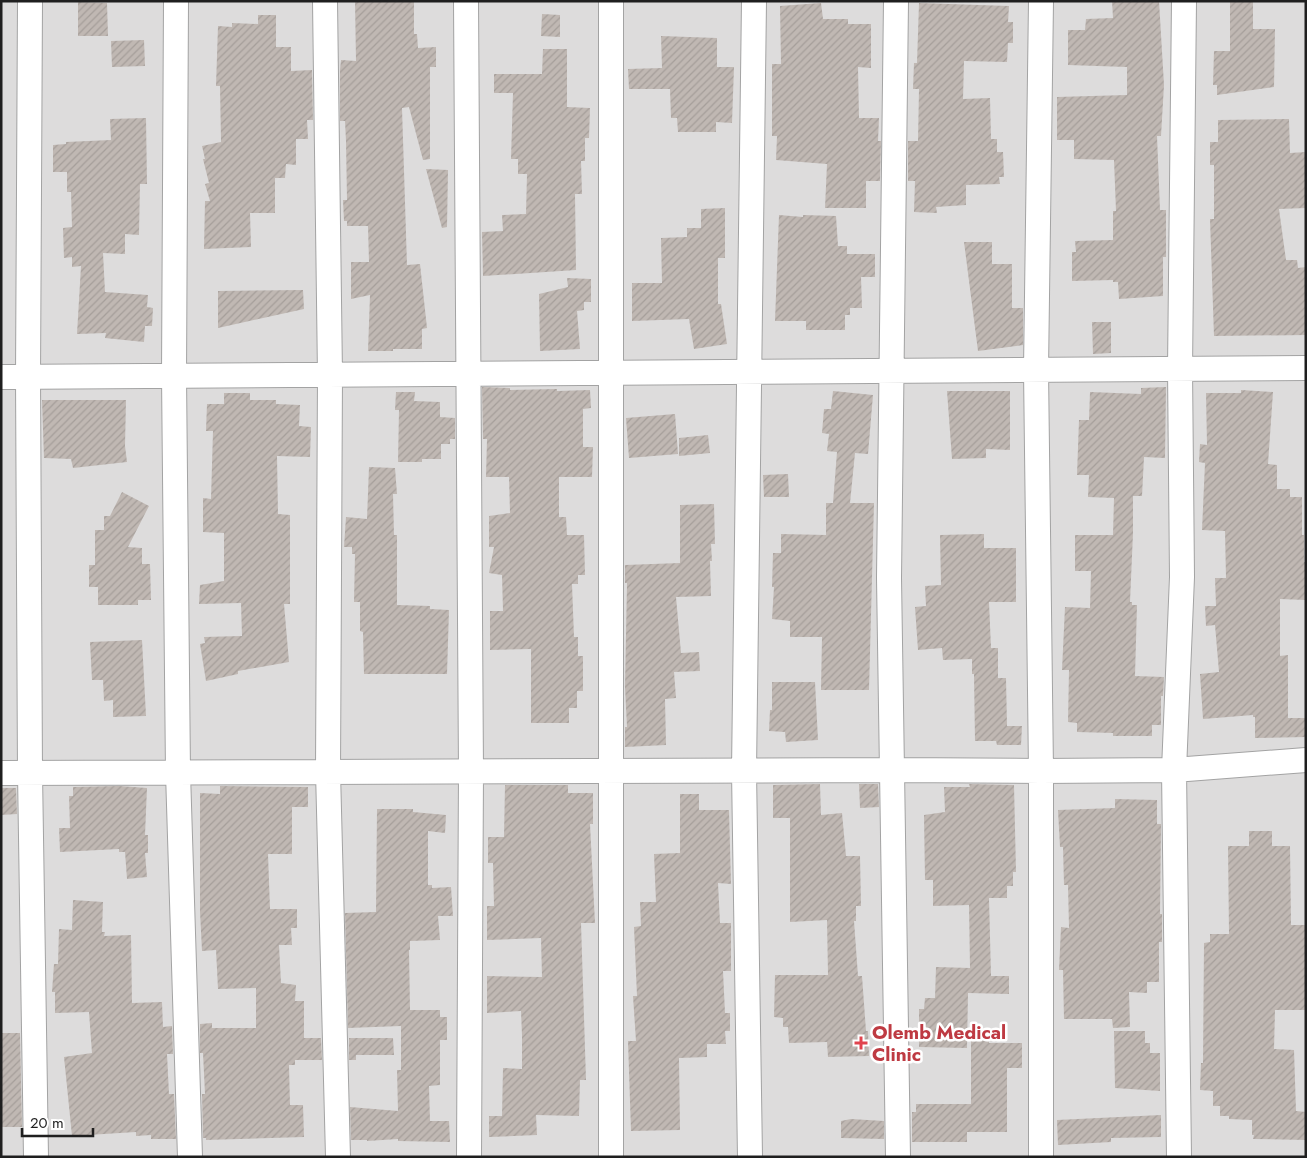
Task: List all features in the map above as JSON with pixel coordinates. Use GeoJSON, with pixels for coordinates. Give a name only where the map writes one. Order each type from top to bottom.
{"type":"FeatureCollection","features":[{"type":"Feature","properties":{"kind":"street"},"geometry":{"type":"LineString","coordinates":[[30,1],[28,377],[30,773],[36,1157]]}},
{"type":"Feature","properties":{"kind":"street"},"geometry":{"type":"LineString","coordinates":[[176,1],[174,376],[178,773],[190,1157]]}},
{"type":"Feature","properties":{"kind":"street"},"geometry":{"type":"LineString","coordinates":[[325,1],[330,375],[328,772],[338,1157]]}},
{"type":"Feature","properties":{"kind":"street"},"geometry":{"type":"LineString","coordinates":[[466,1],[471,772],[469,1157]]}},
{"type":"Feature","properties":{"kind":"street"},"geometry":{"type":"LineString","coordinates":[[611,1],[611,1157]]}},
{"type":"Feature","properties":{"kind":"street"},"geometry":{"type":"LineString","coordinates":[[750,1157],[744,771],[754,1]]}},
{"type":"Feature","properties":{"kind":"street"},"geometry":{"type":"LineString","coordinates":[[896,1],[889,578],[898,1157]]}},
{"type":"Feature","properties":{"kind":"street"},"geometry":{"type":"LineString","coordinates":[[1041,1],[1036,370],[1037,584],[1041,771],[1041,1157]]}},
{"type":"Feature","properties":{"kind":"street"},"geometry":{"type":"LineString","coordinates":[[1179,1157],[1174,770],[1182,577],[1180,369],[1184,1]]}},
{"type":"Feature","properties":{"kind":"street"},"geometry":{"type":"LineString","coordinates":[[1,378],[1306,368]]}},
{"type":"Feature","properties":{"kind":"street"},"geometry":{"type":"LineString","coordinates":[[1,773],[1174,770],[1306,760]]}},
{"type":"Feature","properties":{"kind":"shaded area"},"geometry":{"type":"Polygon","coordinates":[[[1,1],[1306,1],[1306,1157],[1,1157],[1,1]]]}},
{"type":"Feature","properties":{"kind":"building"},"geometry":{"type":"Polygon","coordinates":[[[355,1],[414,1],[414,34],[417,34],[418,48],[436,47],[436,67],[430,67],[430,159],[423,160],[409,107],[402,108],[407,265],[420,264],[427,328],[422,329],[422,349],[368,351],[370,295],[351,299],[351,262],[369,262],[368,226],[347,226],[347,221],[344,221],[343,200],[347,200],[346,141],[345,121],[340,121],[340,70],[341,60],[356,61],[355,1]]]}},
{"type":"Feature","properties":{"kind":"building"},"geometry":{"type":"Polygon","coordinates":[[[1112,1],[1159,1],[1164,85],[1161,136],[1157,136],[1160,210],[1166,210],[1166,257],[1163,257],[1163,296],[1119,299],[1118,282],[1113,282],[1113,280],[1072,281],[1072,252],[1076,252],[1075,241],[1113,240],[1113,211],[1116,211],[1114,160],[1074,159],[1074,140],[1057,140],[1057,97],[1127,95],[1127,67],[1068,65],[1068,30],[1085,30],[1086,19],[1113,18],[1112,1]]]}},
{"type":"Feature","properties":{"kind":"building"},"geometry":{"type":"Polygon","coordinates":[[[1230,1],[1253,1],[1253,29],[1275,29],[1274,87],[1217,95],[1217,85],[1213,85],[1214,51],[1230,51],[1230,1]]]}},
{"type":"Feature","properties":{"kind":"building"},"geometry":{"type":"Polygon","coordinates":[[[78,2],[107,3],[108,36],[78,36],[78,2]]]}},
{"type":"Feature","properties":{"kind":"building"},"geometry":{"type":"Polygon","coordinates":[[[821,3],[823,19],[848,19],[848,24],[871,24],[871,68],[858,67],[859,118],[879,118],[878,141],[881,141],[880,181],[866,181],[866,208],[825,208],[827,164],[776,160],[777,136],[772,136],[772,64],[781,64],[780,6],[821,3]]]}},
{"type":"Feature","properties":{"kind":"building"},"geometry":{"type":"Polygon","coordinates":[[[919,3],[1009,6],[1008,22],[1013,22],[1013,43],[1008,43],[1007,62],[964,61],[963,99],[990,98],[991,139],[997,139],[997,152],[1003,152],[1004,177],[999,177],[1000,184],[966,185],[966,205],[936,207],[937,213],[914,212],[915,181],[908,181],[908,141],[918,141],[919,89],[913,89],[914,63],[917,63],[919,3]]]}},
{"type":"Feature","properties":{"kind":"building"},"geometry":{"type":"Polygon","coordinates":[[[542,14],[560,15],[560,37],[541,36],[542,14]]]}},
{"type":"Feature","properties":{"kind":"building"},"geometry":{"type":"Polygon","coordinates":[[[258,15],[276,15],[276,47],[291,47],[291,71],[312,70],[313,120],[307,120],[308,139],[296,139],[296,165],[286,164],[285,178],[275,178],[275,213],[250,213],[251,247],[204,249],[205,201],[210,201],[205,184],[209,183],[202,146],[221,142],[220,86],[216,86],[218,26],[232,27],[232,23],[258,24],[258,15]]]}},
{"type":"Feature","properties":{"kind":"building"},"geometry":{"type":"Polygon","coordinates":[[[661,36],[717,38],[717,67],[734,67],[732,123],[716,122],[716,132],[678,132],[677,118],[671,118],[670,89],[629,89],[628,69],[662,68],[661,36]]]}},
{"type":"Feature","properties":{"kind":"building"},"geometry":{"type":"Polygon","coordinates":[[[144,40],[145,66],[112,67],[111,41],[144,40]]]}},
{"type":"Feature","properties":{"kind":"building"},"geometry":{"type":"Polygon","coordinates":[[[543,49],[567,49],[567,107],[590,108],[589,138],[585,138],[585,161],[581,161],[582,194],[575,194],[576,270],[483,276],[482,232],[503,231],[502,215],[526,214],[527,174],[518,174],[518,159],[511,159],[513,93],[494,93],[494,74],[542,74],[543,49]]]}},
{"type":"Feature","properties":{"kind":"building"},"geometry":{"type":"Polygon","coordinates":[[[146,118],[147,184],[140,184],[139,235],[125,234],[125,254],[103,253],[105,292],[148,295],[147,307],[153,308],[152,326],[145,326],[144,342],[105,338],[106,333],[77,334],[81,266],[72,267],[72,257],[64,258],[63,228],[72,227],[71,192],[67,192],[67,172],[53,172],[53,145],[66,144],[66,142],[111,140],[110,119],[146,118]]]}},
{"type":"Feature","properties":{"kind":"building"},"geometry":{"type":"Polygon","coordinates":[[[1289,119],[1290,153],[1306,152],[1306,208],[1279,209],[1286,260],[1297,260],[1298,268],[1306,267],[1306,335],[1214,336],[1210,219],[1214,219],[1214,165],[1210,165],[1210,142],[1218,142],[1218,120],[1289,119]]]}},
{"type":"Feature","properties":{"kind":"building"},"geometry":{"type":"Polygon","coordinates":[[[426,169],[448,170],[447,227],[442,228],[426,169]]]}},
{"type":"Feature","properties":{"kind":"building"},"geometry":{"type":"Polygon","coordinates":[[[725,208],[725,258],[718,258],[718,304],[721,304],[727,344],[694,349],[689,319],[632,321],[632,283],[662,283],[661,238],[687,237],[687,228],[701,228],[701,209],[725,208]]]}},
{"type":"Feature","properties":{"kind":"building"},"geometry":{"type":"Polygon","coordinates":[[[779,215],[803,217],[803,215],[836,216],[838,246],[847,246],[847,254],[875,254],[875,277],[861,277],[862,308],[850,308],[850,315],[845,315],[845,330],[806,330],[806,321],[775,321],[779,215]]]}},
{"type":"Feature","properties":{"kind":"building"},"geometry":{"type":"Polygon","coordinates":[[[964,242],[992,242],[992,264],[1012,264],[1012,308],[1023,308],[1023,345],[978,351],[964,242]]]}},
{"type":"Feature","properties":{"kind":"building"},"geometry":{"type":"Polygon","coordinates":[[[567,278],[591,279],[591,302],[584,302],[584,310],[577,311],[580,349],[540,351],[539,294],[568,287],[567,278]]]}},
{"type":"Feature","properties":{"kind":"building"},"geometry":{"type":"Polygon","coordinates":[[[303,290],[304,309],[218,328],[218,291],[303,290]]]}},
{"type":"Feature","properties":{"kind":"building"},"geometry":{"type":"Polygon","coordinates":[[[1092,322],[1111,322],[1111,353],[1093,354],[1092,322]]]}},
{"type":"Feature","properties":{"kind":"building"},"geometry":{"type":"Polygon","coordinates":[[[482,387],[510,388],[510,390],[590,390],[591,408],[583,409],[583,447],[593,447],[592,477],[559,477],[559,517],[566,517],[567,535],[584,535],[585,575],[578,575],[578,584],[572,584],[574,637],[578,637],[578,656],[583,656],[583,691],[577,691],[577,708],[569,708],[569,723],[531,723],[531,649],[490,650],[490,611],[503,611],[502,575],[489,573],[494,547],[489,547],[489,516],[510,513],[509,477],[486,477],[487,439],[483,439],[482,387]]]}},
{"type":"Feature","properties":{"kind":"building"},"geometry":{"type":"Polygon","coordinates":[[[1166,387],[1165,458],[1144,457],[1142,496],[1133,496],[1130,602],[1132,602],[1132,605],[1137,605],[1135,676],[1164,677],[1163,696],[1161,696],[1161,725],[1152,725],[1152,736],[1113,736],[1113,733],[1077,732],[1077,723],[1068,722],[1069,670],[1062,670],[1065,607],[1090,608],[1091,571],[1075,571],[1075,535],[1113,535],[1114,498],[1088,497],[1089,475],[1077,475],[1079,420],[1089,420],[1090,392],[1141,394],[1141,388],[1166,387]]]}},
{"type":"Feature","properties":{"kind":"building"},"geometry":{"type":"Polygon","coordinates":[[[1241,390],[1273,392],[1268,464],[1277,465],[1277,489],[1290,489],[1290,497],[1302,497],[1305,600],[1280,599],[1280,656],[1288,655],[1288,718],[1306,718],[1306,737],[1255,738],[1255,717],[1253,715],[1203,719],[1200,674],[1219,672],[1215,625],[1206,626],[1205,606],[1216,606],[1215,578],[1226,578],[1225,531],[1202,530],[1205,463],[1199,462],[1200,444],[1207,445],[1206,393],[1241,393],[1241,390]]]}},
{"type":"Feature","properties":{"kind":"building"},"geometry":{"type":"Polygon","coordinates":[[[833,391],[873,395],[868,454],[855,453],[850,503],[874,503],[869,690],[821,690],[822,637],[790,637],[790,621],[772,619],[774,587],[772,587],[773,553],[781,553],[781,534],[826,535],[826,503],[833,503],[837,452],[827,451],[829,434],[822,433],[824,409],[831,409],[833,391]]]}},
{"type":"Feature","properties":{"kind":"building"},"geometry":{"type":"Polygon","coordinates":[[[947,391],[1010,391],[1010,450],[986,449],[986,458],[952,459],[947,391]]]}},
{"type":"Feature","properties":{"kind":"building"},"geometry":{"type":"Polygon","coordinates":[[[396,392],[415,392],[414,401],[440,402],[440,417],[455,418],[455,439],[450,439],[450,444],[441,444],[441,459],[422,459],[422,462],[398,462],[399,410],[395,410],[396,392]]]}},
{"type":"Feature","properties":{"kind":"building"},"geometry":{"type":"Polygon","coordinates":[[[224,393],[250,393],[250,400],[276,400],[276,404],[300,405],[299,426],[311,427],[310,457],[277,456],[278,514],[290,515],[290,604],[284,604],[289,662],[238,671],[238,674],[206,681],[200,644],[205,643],[204,637],[242,636],[241,603],[199,604],[200,585],[224,581],[224,533],[203,532],[203,498],[211,499],[213,431],[206,431],[207,404],[224,404],[224,393]]]}},
{"type":"Feature","properties":{"kind":"building"},"geometry":{"type":"Polygon","coordinates":[[[42,400],[126,400],[125,446],[127,462],[73,468],[71,459],[44,458],[42,400]]]}},
{"type":"Feature","properties":{"kind":"building"},"geometry":{"type":"Polygon","coordinates":[[[675,414],[678,454],[629,458],[626,418],[675,414]]]}},
{"type":"Feature","properties":{"kind":"building"},"geometry":{"type":"Polygon","coordinates":[[[708,435],[710,453],[679,456],[679,438],[708,435]]]}},
{"type":"Feature","properties":{"kind":"building"},"geometry":{"type":"Polygon","coordinates":[[[369,467],[395,468],[397,494],[393,494],[394,535],[397,535],[397,605],[430,606],[430,609],[449,610],[447,674],[364,674],[363,632],[360,631],[360,602],[354,602],[355,554],[352,554],[352,547],[344,547],[346,517],[367,519],[369,467]]]}},
{"type":"Feature","properties":{"kind":"building"},"geometry":{"type":"Polygon","coordinates":[[[788,474],[789,497],[764,497],[763,475],[788,474]]]}},
{"type":"Feature","properties":{"kind":"building"},"geometry":{"type":"Polygon","coordinates":[[[122,492],[149,506],[128,547],[142,548],[142,564],[150,564],[151,600],[138,600],[138,605],[98,605],[98,587],[89,587],[89,565],[95,565],[95,530],[104,530],[104,516],[110,516],[122,492]]]}},
{"type":"Feature","properties":{"kind":"building"},"geometry":{"type":"Polygon","coordinates":[[[714,504],[715,544],[711,544],[711,596],[676,597],[681,653],[699,652],[700,671],[674,672],[676,698],[665,699],[666,745],[625,747],[625,727],[627,727],[625,687],[627,583],[625,583],[625,565],[680,563],[680,505],[714,504]]]}},
{"type":"Feature","properties":{"kind":"building"},"geometry":{"type":"Polygon","coordinates":[[[984,534],[984,548],[1016,548],[1016,602],[989,602],[991,648],[998,648],[998,678],[1006,678],[1007,726],[1022,726],[1021,745],[997,745],[996,741],[975,741],[972,659],[943,660],[942,648],[918,650],[915,607],[926,606],[925,586],[941,585],[940,535],[984,534]]]}},
{"type":"Feature","properties":{"kind":"building"},"geometry":{"type":"Polygon","coordinates":[[[142,640],[146,716],[113,717],[113,700],[104,701],[103,680],[92,680],[90,642],[142,640]]]}},
{"type":"Feature","properties":{"kind":"building"},"geometry":{"type":"Polygon","coordinates":[[[772,682],[815,682],[818,740],[786,742],[785,732],[769,731],[770,710],[772,710],[772,682]]]}},
{"type":"Feature","properties":{"kind":"building"},"geometry":{"type":"Polygon","coordinates":[[[820,784],[821,815],[842,813],[846,856],[860,856],[861,906],[856,906],[856,921],[854,921],[858,976],[862,976],[869,1056],[828,1057],[827,1042],[789,1043],[788,1027],[783,1027],[783,1018],[774,1017],[775,975],[828,975],[827,920],[790,922],[790,818],[773,818],[773,785],[820,784]]]}},
{"type":"Feature","properties":{"kind":"building"},"geometry":{"type":"Polygon","coordinates":[[[859,784],[878,784],[879,807],[860,808],[859,784]]]}},
{"type":"Feature","properties":{"kind":"building"},"geometry":{"type":"Polygon","coordinates":[[[969,784],[1014,785],[1016,872],[1013,872],[1013,886],[1007,886],[1007,898],[989,898],[991,976],[1009,976],[1009,994],[968,993],[967,1048],[919,1047],[919,1009],[924,1009],[925,998],[935,998],[936,967],[970,968],[969,905],[933,906],[933,880],[925,880],[924,815],[945,812],[944,787],[970,787],[969,784]]]}},
{"type":"Feature","properties":{"kind":"building"},"geometry":{"type":"Polygon","coordinates":[[[505,785],[568,785],[568,793],[593,793],[593,824],[590,824],[595,923],[581,923],[586,1080],[580,1080],[579,1116],[536,1115],[537,1135],[489,1137],[489,1116],[502,1116],[503,1068],[522,1069],[522,1035],[521,1011],[487,1013],[487,976],[542,977],[541,938],[487,940],[487,906],[494,906],[493,863],[488,863],[488,837],[504,837],[505,785]]]}},
{"type":"Feature","properties":{"kind":"building"},"geometry":{"type":"Polygon","coordinates":[[[119,786],[147,788],[145,835],[148,835],[148,853],[145,853],[147,877],[127,879],[125,852],[119,852],[119,849],[60,852],[59,828],[70,828],[69,796],[73,796],[73,787],[119,786]]]}},
{"type":"Feature","properties":{"kind":"building"},"geometry":{"type":"Polygon","coordinates":[[[220,786],[308,787],[308,807],[292,807],[292,854],[268,854],[270,909],[297,909],[297,928],[291,928],[292,945],[279,945],[281,983],[296,985],[295,1001],[304,1001],[304,1038],[321,1038],[322,1060],[295,1060],[295,1065],[289,1065],[290,1105],[303,1105],[304,1137],[206,1140],[206,1138],[203,1138],[202,1094],[205,1094],[203,1053],[200,1053],[200,1024],[212,1023],[212,1028],[256,1028],[256,988],[218,989],[216,950],[202,951],[200,912],[200,793],[220,794],[220,786]]]}},
{"type":"Feature","properties":{"kind":"building"},"geometry":{"type":"Polygon","coordinates":[[[1,788],[16,788],[17,814],[1,815],[1,788]]]}},
{"type":"Feature","properties":{"kind":"building"},"geometry":{"type":"Polygon","coordinates":[[[680,794],[699,794],[699,810],[729,810],[731,884],[718,883],[720,923],[731,923],[731,971],[723,971],[725,1013],[730,1013],[730,1031],[725,1031],[726,1044],[707,1044],[707,1057],[679,1058],[680,1130],[631,1131],[628,1041],[636,1041],[633,996],[637,996],[634,927],[641,926],[640,902],[656,902],[654,854],[680,853],[680,794]]]}},
{"type":"Feature","properties":{"kind":"building"},"geometry":{"type":"Polygon","coordinates":[[[1115,799],[1157,800],[1157,824],[1161,824],[1160,914],[1162,914],[1162,942],[1159,942],[1159,982],[1147,982],[1147,993],[1129,992],[1130,1027],[1113,1028],[1112,1019],[1064,1019],[1063,970],[1059,970],[1061,927],[1069,928],[1068,885],[1064,885],[1063,847],[1060,847],[1058,810],[1115,808],[1115,799]]]}},
{"type":"Feature","properties":{"kind":"building"},"geometry":{"type":"Polygon","coordinates":[[[377,809],[413,809],[413,812],[446,815],[445,833],[428,831],[428,885],[432,885],[432,888],[451,887],[453,916],[438,916],[440,940],[410,941],[409,950],[410,1010],[440,1010],[440,1017],[447,1017],[447,1040],[440,1040],[440,1085],[429,1086],[430,1121],[449,1121],[450,1142],[398,1141],[398,1139],[351,1140],[350,1107],[398,1111],[397,1070],[401,1070],[401,1026],[348,1028],[345,913],[376,912],[377,809]]]}},
{"type":"Feature","properties":{"kind":"building"},"geometry":{"type":"Polygon","coordinates":[[[1249,831],[1272,831],[1272,846],[1290,846],[1291,925],[1306,925],[1305,1010],[1275,1010],[1274,1049],[1294,1050],[1296,1111],[1306,1112],[1306,1140],[1253,1139],[1252,1120],[1229,1119],[1229,1116],[1220,1116],[1220,1106],[1213,1106],[1213,1091],[1200,1090],[1201,1063],[1203,1063],[1204,943],[1210,942],[1210,934],[1229,934],[1228,846],[1249,846],[1249,831]]]}},
{"type":"Feature","properties":{"kind":"building"},"geometry":{"type":"Polygon","coordinates":[[[73,900],[103,902],[102,932],[105,932],[104,936],[131,935],[132,1003],[162,1002],[163,1027],[172,1026],[173,1054],[167,1054],[169,1094],[174,1094],[176,1139],[151,1139],[151,1135],[136,1136],[136,1132],[72,1136],[64,1057],[92,1053],[89,1012],[55,1013],[55,992],[52,992],[54,964],[58,964],[59,929],[72,930],[73,900]]]}},
{"type":"Feature","properties":{"kind":"building"},"geometry":{"type":"Polygon","coordinates":[[[1114,1031],[1145,1031],[1145,1043],[1150,1043],[1150,1053],[1160,1053],[1160,1091],[1115,1088],[1114,1031]]]}},
{"type":"Feature","properties":{"kind":"building"},"geometry":{"type":"Polygon","coordinates":[[[1,1033],[20,1033],[22,1127],[1,1127],[1,1033]]]}},
{"type":"Feature","properties":{"kind":"building"},"geometry":{"type":"Polygon","coordinates":[[[971,1034],[989,1034],[989,1043],[1022,1043],[1022,1068],[1007,1068],[1007,1132],[967,1132],[967,1142],[912,1142],[912,1112],[916,1112],[916,1104],[971,1104],[971,1034]]]}},
{"type":"Feature","properties":{"kind":"building"},"geometry":{"type":"Polygon","coordinates":[[[349,1038],[393,1038],[394,1055],[356,1055],[356,1060],[349,1060],[349,1038]]]}},
{"type":"Feature","properties":{"kind":"building"},"geometry":{"type":"Polygon","coordinates":[[[1161,1115],[1161,1137],[1111,1138],[1111,1142],[1058,1145],[1057,1120],[1161,1115]]]}},
{"type":"Feature","properties":{"kind":"building"},"geometry":{"type":"Polygon","coordinates":[[[851,1119],[884,1121],[884,1139],[841,1138],[841,1121],[851,1119]]]}},
{"type":"Feature","properties":{"kind":"place","name":"Olemb Medical Clinic"},"geometry":{"type":"Point","coordinates":[861,1043]}}]}
